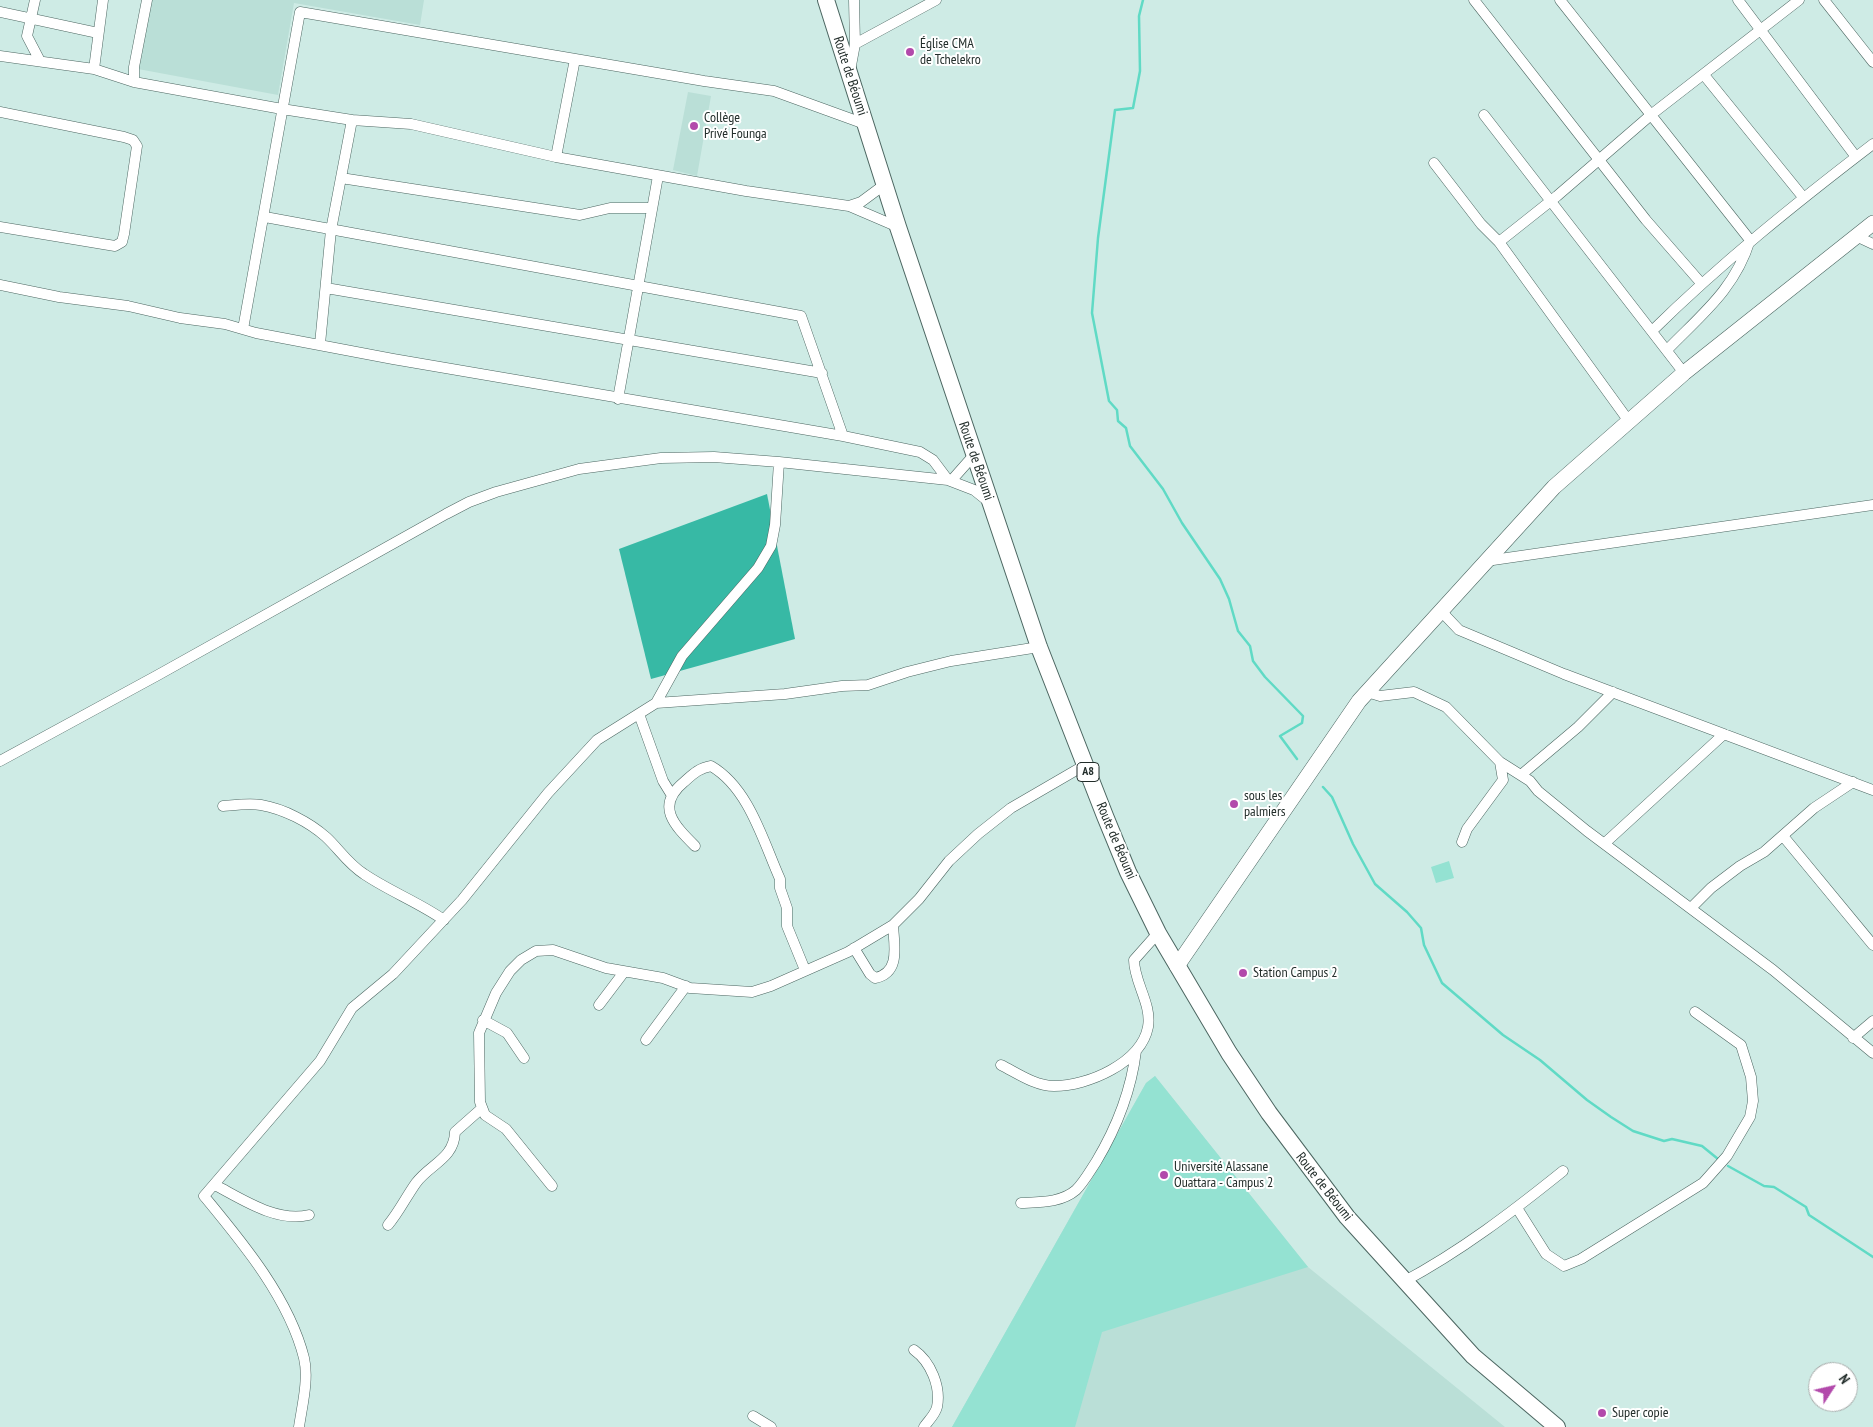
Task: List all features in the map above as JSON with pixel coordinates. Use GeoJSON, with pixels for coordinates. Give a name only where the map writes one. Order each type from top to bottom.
{"type":"FeatureCollection","features":[{"type":"Feature","properties":{"kind":"main road","name":"Route de Béoumi"},"geometry":{"type":"LineString","coordinates":[[826,0],[884,185],[1039,647],[1128,872],[1158,934],[1229,1053],[1288,1140],[1347,1217],[1473,1356],[1557,1427]]}},
{"type":"Feature","properties":{"kind":"main road"},"geometry":{"type":"LineString","coordinates":[[1177,966],[1367,692],[1554,487],[1628,420],[1684,373],[1873,223]]}},
{"type":"Feature","properties":{"kind":"street"},"geometry":{"type":"LineString","coordinates":[[35,0],[27,36],[40,61]]}},
{"type":"Feature","properties":{"kind":"street"},"geometry":{"type":"LineString","coordinates":[[94,69],[102,0]]}},
{"type":"Feature","properties":{"kind":"street"},"geometry":{"type":"LineString","coordinates":[[134,82],[134,67],[146,0]]}},
{"type":"Feature","properties":{"kind":"street"},"geometry":{"type":"LineString","coordinates":[[849,73],[855,44],[854,0]]}},
{"type":"Feature","properties":{"kind":"street"},"geometry":{"type":"LineString","coordinates":[[855,44],[936,0]]}},
{"type":"Feature","properties":{"kind":"street"},"geometry":{"type":"LineString","coordinates":[[1474,0],[1646,220],[1701,283]]}},
{"type":"Feature","properties":{"kind":"street"},"geometry":{"type":"LineString","coordinates":[[1560,0],[1750,240]]}},
{"type":"Feature","properties":{"kind":"street"},"geometry":{"type":"LineString","coordinates":[[1738,0],[1762,29],[1856,157]]}},
{"type":"Feature","properties":{"kind":"street"},"geometry":{"type":"LineString","coordinates":[[1498,242],[1550,201],[1652,114],[1704,76],[1799,0]]}},
{"type":"Feature","properties":{"kind":"street"},"geometry":{"type":"LineString","coordinates":[[1824,0],[1873,62]]}},
{"type":"Feature","properties":{"kind":"street"},"geometry":{"type":"LineString","coordinates":[[0,12],[31,17],[98,33]]}},
{"type":"Feature","properties":{"kind":"street"},"geometry":{"type":"LineString","coordinates":[[243,329],[265,217],[282,108],[300,12],[704,82],[774,91],[865,124]]}},
{"type":"Feature","properties":{"kind":"street"},"geometry":{"type":"LineString","coordinates":[[0,56],[94,69],[134,82],[352,120],[411,124],[556,157],[658,176],[849,206],[898,227]]}},
{"type":"Feature","properties":{"kind":"street"},"geometry":{"type":"LineString","coordinates":[[556,157],[575,59]]}},
{"type":"Feature","properties":{"kind":"street"},"geometry":{"type":"LineString","coordinates":[[1704,76],[1803,197]]}},
{"type":"Feature","properties":{"kind":"street"},"geometry":{"type":"LineString","coordinates":[[0,112],[124,137],[133,140],[137,146],[122,242],[115,246],[0,227]]}},
{"type":"Feature","properties":{"kind":"street"},"geometry":{"type":"LineString","coordinates":[[1484,115],[1684,373]]}},
{"type":"Feature","properties":{"kind":"street"},"geometry":{"type":"LineString","coordinates":[[320,344],[331,230],[352,120]]}},
{"type":"Feature","properties":{"kind":"street"},"geometry":{"type":"LineString","coordinates":[[1652,331],[1701,283],[1750,240],[1873,144]]}},
{"type":"Feature","properties":{"kind":"street"},"geometry":{"type":"LineString","coordinates":[[1434,164],[1481,224],[1498,242],[1628,420]]}},
{"type":"Feature","properties":{"kind":"street"},"geometry":{"type":"LineString","coordinates":[[618,399],[658,176]]}},
{"type":"Feature","properties":{"kind":"street"},"geometry":{"type":"LineString","coordinates":[[341,178],[580,215],[610,208],[652,208]]}},
{"type":"Feature","properties":{"kind":"street"},"geometry":{"type":"LineString","coordinates":[[849,206],[861,202],[884,185]]}},
{"type":"Feature","properties":{"kind":"street"},"geometry":{"type":"LineString","coordinates":[[265,217],[801,316],[843,436]]}},
{"type":"Feature","properties":{"kind":"street"},"geometry":{"type":"LineString","coordinates":[[1856,236],[1873,244]]}},
{"type":"Feature","properties":{"kind":"street"},"geometry":{"type":"LineString","coordinates":[[1667,350],[1734,279],[1744,261],[1750,240]]}},
{"type":"Feature","properties":{"kind":"street"},"geometry":{"type":"LineString","coordinates":[[0,285],[59,297],[128,306],[320,344],[618,399],[843,436],[920,452],[933,460],[950,481]]}},
{"type":"Feature","properties":{"kind":"street"},"geometry":{"type":"LineString","coordinates":[[326,288],[629,342],[822,373]]}},
{"type":"Feature","properties":{"kind":"street"},"geometry":{"type":"LineString","coordinates":[[950,481],[974,455]]}},
{"type":"Feature","properties":{"kind":"street"},"geometry":{"type":"LineString","coordinates":[[0,761],[469,502],[580,469],[652,459],[714,457],[779,462],[950,481],[974,490],[990,503]]}},
{"type":"Feature","properties":{"kind":"street"},"geometry":{"type":"LineString","coordinates":[[299,1427],[304,1383],[304,1360],[301,1351],[284,1310],[263,1271],[204,1196],[320,1061],[352,1008],[393,974],[444,920],[574,764],[598,740],[656,703],[682,656],[758,568],[771,546],[775,525],[779,462]]}},
{"type":"Feature","properties":{"kind":"street"},"geometry":{"type":"LineString","coordinates":[[1485,561],[1873,506]]}},
{"type":"Feature","properties":{"kind":"street"},"geometry":{"type":"LineString","coordinates":[[1440,610],[1459,630],[1613,692],[1873,790]]}},
{"type":"Feature","properties":{"kind":"street"},"geometry":{"type":"LineString","coordinates":[[656,703],[785,694],[842,686],[868,685],[951,661],[1039,647]]}},
{"type":"Feature","properties":{"kind":"street"},"geometry":{"type":"LineString","coordinates":[[1367,692],[1380,696],[1414,692],[1446,707],[1500,762],[1522,776],[1555,805],[1773,970],[1873,1053]]}},
{"type":"Feature","properties":{"kind":"street"},"geometry":{"type":"LineString","coordinates":[[1522,776],[1578,727],[1613,692]]}},
{"type":"Feature","properties":{"kind":"street"},"geometry":{"type":"LineString","coordinates":[[639,714],[663,781],[672,794]]}},
{"type":"Feature","properties":{"kind":"street"},"geometry":{"type":"LineString","coordinates":[[1605,843],[1724,734]]}},
{"type":"Feature","properties":{"kind":"street"},"geometry":{"type":"LineString","coordinates":[[1462,842],[1467,829],[1503,780],[1500,762]]}},
{"type":"Feature","properties":{"kind":"street"},"geometry":{"type":"LineString","coordinates":[[552,1186],[506,1129],[485,1115],[481,1108],[478,1049],[483,1020],[510,971],[521,960],[536,951],[553,950],[578,960],[624,972],[663,978],[686,986],[752,992],[771,986],[854,948],[893,925],[919,899],[949,861],[978,834],[1011,808],[1085,765]]}},
{"type":"Feature","properties":{"kind":"street"},"geometry":{"type":"LineString","coordinates":[[695,846],[674,823],[669,800],[672,794],[700,768],[710,766],[723,773],[749,808],[780,879],[780,888],[787,908],[787,926],[805,970]]}},
{"type":"Feature","properties":{"kind":"street"},"geometry":{"type":"LineString","coordinates":[[1691,908],[1711,888],[1783,836],[1814,808],[1853,782]]}},
{"type":"Feature","properties":{"kind":"street"},"geometry":{"type":"LineString","coordinates":[[223,806],[260,804],[311,825],[327,838],[353,867],[424,905],[444,920]]}},
{"type":"Feature","properties":{"kind":"street"},"geometry":{"type":"LineString","coordinates":[[1783,836],[1873,944]]}},
{"type":"Feature","properties":{"kind":"street"},"geometry":{"type":"LineString","coordinates":[[854,948],[870,974],[875,978],[888,974],[893,966],[893,925]]}},
{"type":"Feature","properties":{"kind":"street"},"geometry":{"type":"LineString","coordinates":[[1001,1065],[1030,1080],[1053,1086],[1080,1083],[1100,1077],[1136,1051],[1142,1044],[1148,1025],[1147,1008],[1135,971],[1134,960],[1158,934]]}},
{"type":"Feature","properties":{"kind":"street"},"geometry":{"type":"LineString","coordinates":[[599,1005],[624,972]]}},
{"type":"Feature","properties":{"kind":"street"},"geometry":{"type":"LineString","coordinates":[[646,1040],[686,986]]}},
{"type":"Feature","properties":{"kind":"street"},"geometry":{"type":"LineString","coordinates":[[1517,1208],[1546,1254],[1564,1266],[1581,1259],[1703,1183],[1743,1132],[1750,1117],[1753,1101],[1751,1077],[1741,1045],[1695,1012]]}},
{"type":"Feature","properties":{"kind":"street"},"geometry":{"type":"LineString","coordinates":[[483,1020],[507,1033],[524,1058]]}},
{"type":"Feature","properties":{"kind":"street"},"geometry":{"type":"LineString","coordinates":[[1853,1038],[1873,1021]]}},
{"type":"Feature","properties":{"kind":"street"},"geometry":{"type":"LineString","coordinates":[[1021,1203],[1046,1202],[1059,1198],[1075,1190],[1086,1177],[1104,1148],[1124,1106],[1133,1078],[1136,1051]]}},
{"type":"Feature","properties":{"kind":"street"},"geometry":{"type":"LineString","coordinates":[[388,1225],[418,1180],[440,1163],[449,1152],[455,1142],[455,1132],[481,1108]]}},
{"type":"Feature","properties":{"kind":"street"},"geometry":{"type":"LineString","coordinates":[[1404,1282],[1446,1259],[1563,1172]]}},
{"type":"Feature","properties":{"kind":"street"},"geometry":{"type":"LineString","coordinates":[[215,1185],[263,1210],[300,1218],[309,1215]]}},
{"type":"Feature","properties":{"kind":"street"},"geometry":{"type":"LineString","coordinates":[[914,1350],[930,1365],[937,1396],[937,1408],[924,1427]]}},
{"type":"Feature","properties":{"kind":"street"},"geometry":{"type":"LineString","coordinates":[[753,1416],[771,1427]]}},
{"type":"Feature","properties":{"kind":"shaded area"},"geometry":{"type":"Polygon","coordinates":[[[150,0],[424,0],[420,25],[294,3],[278,95],[138,69],[150,0]]]}},
{"type":"Feature","properties":{"kind":"shaded area","name":"Collège Privé Founga"},"geometry":{"type":"Polygon","coordinates":[[[688,92],[711,96],[697,176],[673,170],[688,92]]]}},
{"type":"Feature","properties":{"kind":"shaded area","name":"Université Alassane Ouattara - Campus 2"},"geometry":{"type":"Polygon","coordinates":[[[1155,1076],[1308,1267],[1505,1427],[952,1427],[1146,1083],[1155,1076]]]}},
{"type":"Feature","properties":{"kind":"green space"},"geometry":{"type":"Polygon","coordinates":[[[767,494],[795,639],[651,679],[619,549],[767,494]]]}},
{"type":"Feature","properties":{"kind":"green space"},"geometry":{"type":"Polygon","coordinates":[[[1449,861],[1454,878],[1436,883],[1431,867],[1449,861]]]}},
{"type":"Feature","properties":{"kind":"green space"},"geometry":{"type":"Polygon","coordinates":[[[1155,1076],[1308,1267],[1102,1332],[1075,1427],[952,1427],[1146,1083],[1155,1076]]]}},
{"type":"Feature","properties":{"kind":"waterway"},"geometry":{"type":"LineString","coordinates":[[1143,0],[1139,16],[1140,71],[1133,108],[1115,110],[1098,238],[1092,313],[1109,401],[1117,410],[1118,421],[1126,428],[1130,446],[1163,489],[1182,523],[1220,579],[1229,599],[1238,631],[1250,646],[1253,661],[1265,677],[1303,716],[1302,723],[1280,736],[1297,759]]}},
{"type":"Feature","properties":{"kind":"waterway"},"geometry":{"type":"LineString","coordinates":[[1323,787],[1332,797],[1353,844],[1375,884],[1407,912],[1421,928],[1424,945],[1442,983],[1503,1035],[1540,1060],[1587,1100],[1611,1117],[1633,1131],[1664,1141],[1672,1139],[1702,1146],[1718,1159]]}},
{"type":"Feature","properties":{"kind":"waterway"},"geometry":{"type":"LineString","coordinates":[[1728,1166],[1764,1186],[1774,1187],[1806,1207],[1809,1215],[1873,1257]]}},
{"type":"Feature","properties":{"kind":"place","name":"Église CMA de Tchelekro"},"geometry":{"type":"Point","coordinates":[910,52]}},
{"type":"Feature","properties":{"kind":"place","name":"Collège Privé Founga"},"geometry":{"type":"Point","coordinates":[694,126]}},
{"type":"Feature","properties":{"kind":"place","name":"sous les palmiers"},"geometry":{"type":"Point","coordinates":[1234,804]}},
{"type":"Feature","properties":{"kind":"place","name":"Station Campus 2"},"geometry":{"type":"Point","coordinates":[1243,973]}},
{"type":"Feature","properties":{"kind":"place","name":"Université Alassane Ouattara - Campus 2"},"geometry":{"type":"Point","coordinates":[1164,1175]}},
{"type":"Feature","properties":{"kind":"place","name":"Super copie"},"geometry":{"type":"Point","coordinates":[1602,1413]}}]}
